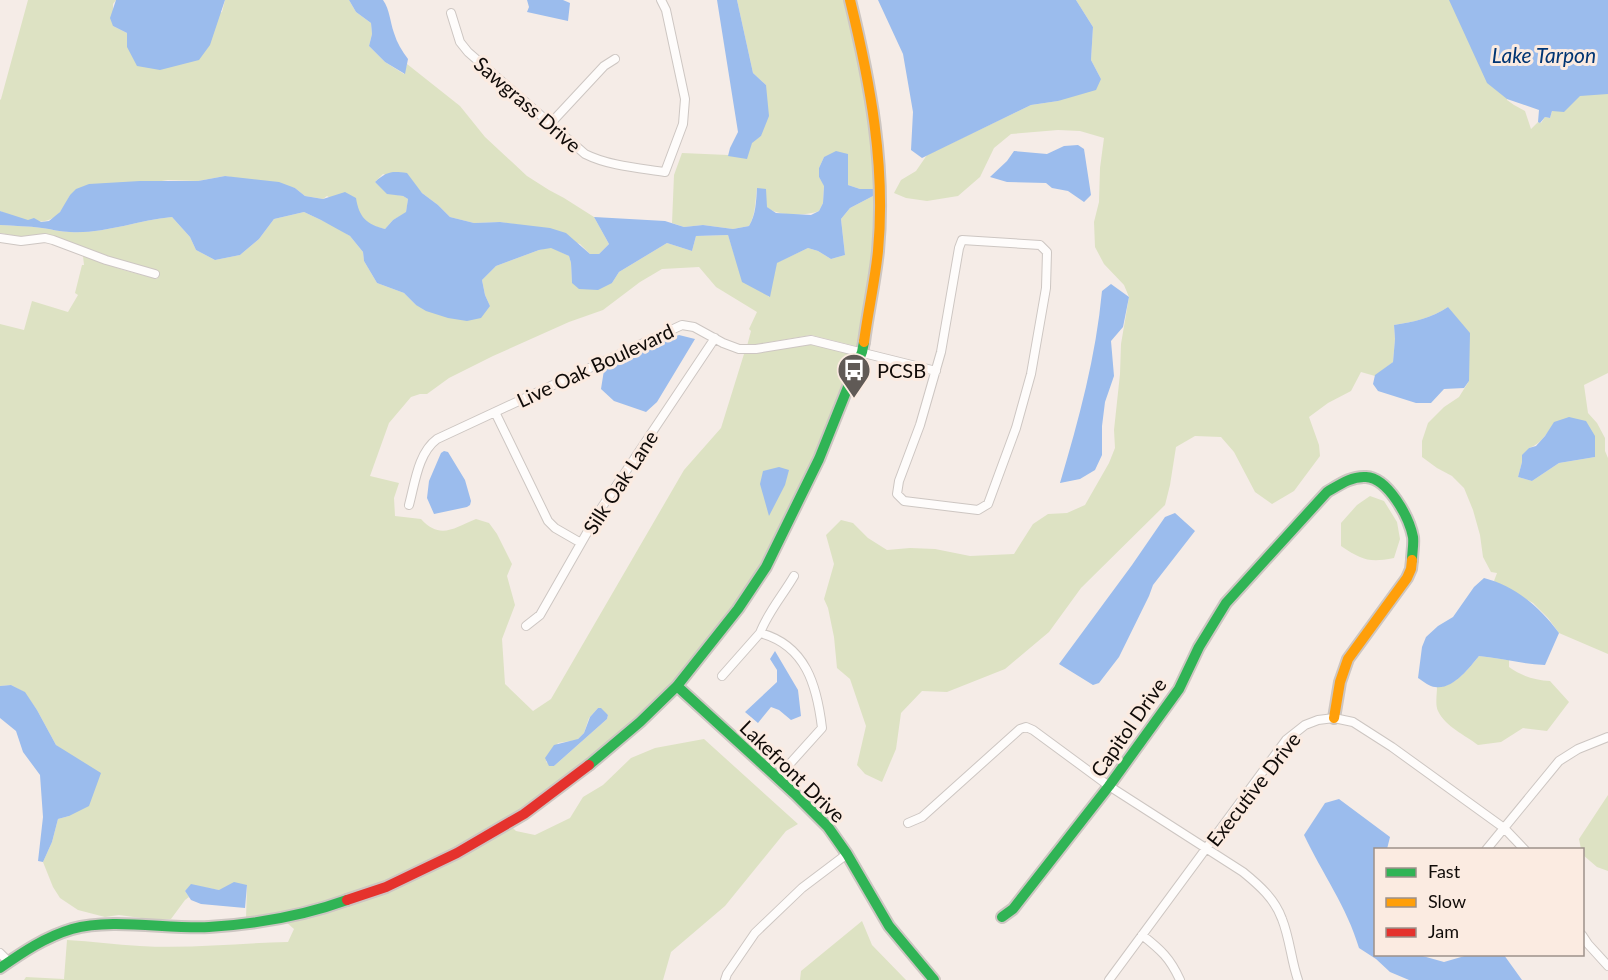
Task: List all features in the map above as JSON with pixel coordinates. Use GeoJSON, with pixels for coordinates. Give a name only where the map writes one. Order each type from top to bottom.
{"type":"FeatureCollection","features":[{"type":"Feature","properties":{"kind":"street","name":"Sawgrass Drive"},"geometry":{"type":"LineString","coordinates":[[451,12],[460,42],[468,52],[585,154],[596,159],[665,172],[683,124],[686,99],[666,10],[661,0]]}},
{"type":"Feature","properties":{"kind":"street"},"geometry":{"type":"LineString","coordinates":[[3,961],[45,939],[80,928],[122,925],[207,927],[260,922],[322,909],[386,887],[457,853],[524,814],[605,752],[677,686],[738,609],[766,567],[819,459],[862,352],[878,251],[880,202],[878,149],[863,53],[850,0]]}},
{"type":"Feature","properties":{"kind":"street"},"geometry":{"type":"LineString","coordinates":[[550,124],[604,66],[615,59]]}},
{"type":"Feature","properties":{"kind":"street"},"geometry":{"type":"LineString","coordinates":[[0,238],[21,241],[45,238],[154,274]]}},
{"type":"Feature","properties":{"kind":"street"},"geometry":{"type":"LineString","coordinates":[[962,240],[1040,245],[1047,252],[1046,288],[1031,374],[1016,428],[988,504],[978,510],[904,501],[897,494],[899,481],[920,425],[936,371],[962,240]]}},
{"type":"Feature","properties":{"kind":"street","name":"Live Oak Boulevard"},"geometry":{"type":"LineString","coordinates":[[409,505],[424,453],[437,439],[682,325],[694,327],[730,347],[739,349],[756,349],[812,340],[936,371]]}},
{"type":"Feature","properties":{"kind":"street","name":"Silk Oak Lane"},"geometry":{"type":"LineString","coordinates":[[526,626],[540,615],[600,510],[715,338]]}},
{"type":"Feature","properties":{"kind":"street"},"geometry":{"type":"LineString","coordinates":[[495,412],[548,521],[555,528],[580,543]]}},
{"type":"Feature","properties":{"kind":"street","name":"Capitol Drive"},"geometry":{"type":"LineString","coordinates":[[1002,917],[1013,909],[1109,786],[1179,689],[1199,647],[1226,603],[1327,492],[1343,482],[1366,477],[1385,485],[1407,518],[1413,538],[1411,569],[1407,578],[1348,659],[1340,682],[1334,718]]}},
{"type":"Feature","properties":{"kind":"street"},"geometry":{"type":"LineString","coordinates":[[722,676],[760,633],[765,619],[780,600],[794,576]]}},
{"type":"Feature","properties":{"kind":"street"},"geometry":{"type":"LineString","coordinates":[[760,633],[772,636],[795,652],[807,669],[820,708],[822,728],[777,778]]}},
{"type":"Feature","properties":{"kind":"street","name":"Lakefront Drive"},"geometry":{"type":"LineString","coordinates":[[677,686],[828,827],[848,854],[889,926],[934,980]]}},
{"type":"Feature","properties":{"kind":"street"},"geometry":{"type":"LineString","coordinates":[[1334,718],[1353,722],[1392,747],[1504,828],[1524,848]]}},
{"type":"Feature","properties":{"kind":"street","name":"Executive Drive"},"geometry":{"type":"LineString","coordinates":[[1109,980],[1286,741],[1305,725],[1318,720],[1334,718]]}},
{"type":"Feature","properties":{"kind":"street"},"geometry":{"type":"LineString","coordinates":[[908,823],[922,817],[1020,729],[1026,727],[1109,786],[1243,872],[1269,896],[1282,919],[1298,980]]}},
{"type":"Feature","properties":{"kind":"street"},"geometry":{"type":"LineString","coordinates":[[1487,848],[1559,761],[1578,749],[1608,737]]}},
{"type":"Feature","properties":{"kind":"street"},"geometry":{"type":"LineString","coordinates":[[725,980],[755,933],[802,888],[848,854]]}},
{"type":"Feature","properties":{"kind":"street"},"geometry":{"type":"LineString","coordinates":[[1143,935],[1172,963],[1180,980]]}},
{"type":"Feature","properties":{"kind":"street"},"geometry":{"type":"LineString","coordinates":[[1584,938],[1608,966]]}},
{"type":"Feature","properties":{"kind":"green space"},"geometry":{"type":"Polygon","coordinates":[[[28,0],[116,0],[113,4],[113,26],[127,33],[127,47],[222,12],[225,0],[349,0],[356,12],[371,23],[372,34],[369,46],[385,62],[404,74],[407,64],[460,106],[485,137],[527,176],[594,217],[609,244],[599,254],[590,254],[580,244],[520,225],[500,222],[474,223],[450,217],[416,187],[383,174],[375,182],[387,193],[408,199],[406,213],[393,220],[385,229],[373,226],[327,196],[323,199],[305,196],[295,188],[225,176],[198,181],[168,180],[70,195],[60,212],[47,221],[23,220],[7,214],[0,211],[0,100],[28,0]]]}},
{"type":"Feature","properties":{"kind":"green space"},"geometry":{"type":"Polygon","coordinates":[[[737,0],[846,0],[867,102],[876,180],[874,241],[859,347],[811,335],[747,346],[751,331],[749,329],[757,312],[716,287],[699,267],[662,269],[640,282],[603,310],[569,322],[493,356],[449,378],[427,394],[411,397],[389,423],[370,476],[399,483],[394,498],[395,516],[421,519],[441,531],[476,519],[489,523],[497,534],[512,564],[507,576],[515,605],[502,639],[505,684],[533,711],[551,699],[684,470],[721,428],[744,354],[811,344],[857,355],[816,457],[763,565],[735,607],[675,683],[603,748],[522,810],[456,849],[385,883],[321,905],[246,919],[247,886],[219,890],[191,885],[185,891],[189,897],[171,919],[119,915],[105,917],[78,910],[60,898],[43,862],[52,842],[58,819],[69,816],[72,757],[56,745],[37,710],[24,692],[11,685],[0,686],[0,324],[24,330],[32,301],[68,312],[78,295],[75,293],[82,265],[84,265],[83,256],[157,279],[159,272],[54,236],[45,234],[23,237],[0,233],[0,225],[83,232],[172,217],[190,237],[196,250],[215,260],[240,255],[259,239],[274,219],[304,212],[350,236],[363,252],[364,261],[377,283],[404,293],[416,305],[490,306],[482,280],[496,266],[551,247],[569,256],[572,283],[612,283],[619,272],[667,243],[692,251],[696,236],[728,235],[736,260],[769,297],[776,263],[808,248],[831,259],[845,255],[841,219],[850,208],[873,196],[873,189],[860,189],[848,185],[848,154],[824,157],[819,168],[819,177],[824,185],[823,203],[819,211],[799,215],[770,210],[757,188],[754,212],[749,226],[733,229],[703,225],[684,227],[672,223],[674,175],[682,153],[728,156],[761,136],[766,85],[753,73],[737,0]],[[598,708],[589,718],[584,733],[577,740],[558,743],[546,762],[554,766],[607,719],[608,715],[598,708]]]}},
{"type":"Feature","properties":{"kind":"green space"},"geometry":{"type":"Polygon","coordinates":[[[1076,0],[1451,0],[1506,91],[1507,100],[1525,111],[1531,129],[1538,122],[1541,123],[1545,117],[1550,118],[1555,102],[1575,95],[1608,90],[1608,373],[1584,385],[1588,413],[1597,423],[1605,438],[1605,451],[1608,458],[1608,654],[1559,633],[1533,603],[1494,581],[1497,573],[1491,572],[1483,557],[1480,535],[1464,488],[1452,476],[1422,457],[1422,441],[1428,423],[1444,407],[1459,397],[1469,381],[1448,307],[1422,319],[1394,325],[1393,362],[1375,376],[1361,372],[1351,391],[1328,403],[1309,417],[1319,445],[1320,456],[1294,491],[1272,504],[1255,492],[1234,452],[1221,437],[1195,436],[1176,447],[1165,505],[1081,588],[1049,632],[1005,669],[947,692],[922,691],[901,713],[896,749],[882,782],[865,774],[857,765],[866,726],[850,679],[837,668],[834,637],[824,599],[834,564],[826,535],[841,520],[853,523],[868,538],[887,550],[935,549],[970,556],[1014,554],[1033,524],[1048,514],[1067,513],[1085,505],[1115,448],[1114,430],[1121,344],[1129,297],[1124,285],[1104,264],[1095,247],[1094,222],[1099,202],[1104,138],[1080,131],[1058,130],[1011,134],[994,148],[980,177],[958,196],[927,201],[906,198],[894,193],[901,180],[916,171],[927,155],[1031,105],[1058,101],[1101,79],[1091,60],[1093,27],[1076,0]],[[1555,422],[1541,441],[1529,448],[1518,477],[1532,481],[1559,463],[1595,457],[1555,422]]]}},
{"type":"Feature","properties":{"kind":"green space"},"geometry":{"type":"Polygon","coordinates":[[[1370,496],[1384,501],[1397,522],[1400,539],[1394,558],[1366,559],[1341,546],[1341,523],[1357,505],[1370,496]]]}},
{"type":"Feature","properties":{"kind":"green space"},"geometry":{"type":"Polygon","coordinates":[[[1479,656],[1509,660],[1509,667],[1518,673],[1534,679],[1550,681],[1569,702],[1547,731],[1523,728],[1501,742],[1478,745],[1441,717],[1436,703],[1437,687],[1456,680],[1479,656]]]}},
{"type":"Feature","properties":{"kind":"green space"},"geometry":{"type":"Polygon","coordinates":[[[704,739],[798,824],[786,831],[725,906],[671,952],[663,980],[24,980],[26,977],[64,979],[67,940],[159,947],[288,942],[294,929],[286,922],[323,913],[511,826],[516,831],[535,835],[570,818],[583,797],[603,785],[631,758],[655,748],[704,739]]]}},
{"type":"Feature","properties":{"kind":"green space"},"geometry":{"type":"Polygon","coordinates":[[[1608,795],[1608,871],[1597,867],[1584,856],[1584,848],[1581,848],[1579,839],[1608,795]]]}},
{"type":"Feature","properties":{"kind":"green space"},"geometry":{"type":"Polygon","coordinates":[[[862,921],[872,945],[906,980],[800,980],[801,971],[862,921]]]}},
{"type":"Feature","properties":{"kind":"water"},"geometry":{"type":"Polygon","coordinates":[[[116,0],[225,0],[210,45],[199,60],[160,70],[137,66],[127,47],[127,33],[113,26],[110,18],[116,0]]]}},
{"type":"Feature","properties":{"kind":"water"},"geometry":{"type":"Polygon","coordinates":[[[349,0],[383,0],[397,40],[408,59],[405,74],[385,62],[369,46],[372,34],[371,23],[356,12],[349,0]]]}},
{"type":"Feature","properties":{"kind":"water"},"geometry":{"type":"Polygon","coordinates":[[[527,0],[563,0],[570,3],[568,21],[527,12],[529,7],[527,0]]]}},
{"type":"Feature","properties":{"kind":"water"},"geometry":{"type":"Polygon","coordinates":[[[717,0],[737,0],[753,73],[766,85],[769,116],[761,136],[752,143],[747,159],[728,156],[738,132],[717,0]]]}},
{"type":"Feature","properties":{"kind":"water"},"geometry":{"type":"Polygon","coordinates":[[[878,0],[1076,0],[1093,27],[1091,60],[1101,79],[1096,90],[1058,101],[1031,105],[922,158],[911,150],[913,112],[903,54],[878,0]]]}},
{"type":"Feature","properties":{"kind":"water","name":"Lake Tarpon"},"geometry":{"type":"Polygon","coordinates":[[[1449,0],[1608,0],[1608,94],[1580,96],[1564,112],[1552,111],[1550,118],[1545,117],[1540,123],[1538,122],[1539,110],[1507,99],[1487,83],[1449,0]]]}},
{"type":"Feature","properties":{"kind":"water"},"geometry":{"type":"Polygon","coordinates":[[[1078,145],[1084,149],[1091,195],[1084,202],[1068,191],[1052,188],[1046,183],[1007,182],[990,177],[1014,151],[1047,154],[1064,146],[1078,145]]]}},
{"type":"Feature","properties":{"kind":"water"},"geometry":{"type":"Polygon","coordinates":[[[836,151],[848,154],[848,185],[860,189],[873,189],[873,196],[850,208],[841,219],[845,255],[831,259],[808,248],[777,263],[770,297],[742,282],[728,235],[696,236],[692,251],[667,243],[619,272],[612,283],[598,290],[579,289],[572,283],[569,256],[551,248],[539,250],[496,266],[482,280],[490,306],[481,318],[467,321],[426,311],[404,293],[377,283],[364,261],[363,252],[350,236],[304,212],[274,219],[259,239],[240,255],[215,260],[196,250],[190,237],[172,217],[83,232],[0,225],[0,211],[28,220],[34,218],[41,222],[49,221],[60,212],[76,189],[89,184],[198,181],[225,176],[279,182],[295,188],[305,196],[323,199],[345,192],[356,198],[361,215],[368,222],[385,229],[393,220],[406,212],[408,199],[387,194],[375,182],[386,174],[397,172],[407,173],[422,193],[450,217],[474,223],[500,222],[550,228],[566,233],[590,254],[599,254],[609,244],[594,217],[665,221],[684,227],[703,225],[733,229],[749,226],[756,203],[757,188],[766,189],[767,207],[776,213],[811,215],[819,211],[823,203],[824,186],[819,177],[819,168],[824,157],[836,151]]]}},
{"type":"Feature","properties":{"kind":"water"},"geometry":{"type":"Polygon","coordinates":[[[1111,284],[1129,297],[1123,327],[1111,341],[1114,376],[1105,402],[1102,455],[1095,470],[1080,479],[1060,483],[1086,387],[1096,339],[1102,291],[1111,284]]]}},
{"type":"Feature","properties":{"kind":"water"},"geometry":{"type":"Polygon","coordinates":[[[1448,307],[1470,333],[1469,381],[1464,388],[1444,389],[1431,403],[1416,403],[1378,391],[1373,384],[1375,375],[1393,362],[1394,325],[1422,319],[1448,307]]]}},
{"type":"Feature","properties":{"kind":"water"},"geometry":{"type":"Polygon","coordinates":[[[679,335],[695,339],[657,402],[646,412],[614,401],[601,389],[604,370],[679,335]]]}},
{"type":"Feature","properties":{"kind":"water"},"geometry":{"type":"Polygon","coordinates":[[[1569,417],[1586,421],[1595,436],[1595,457],[1559,463],[1532,481],[1518,477],[1522,455],[1529,448],[1536,446],[1554,422],[1569,417]]]}},
{"type":"Feature","properties":{"kind":"water"},"geometry":{"type":"Polygon","coordinates":[[[444,451],[448,452],[465,480],[471,501],[467,507],[434,514],[427,498],[429,481],[444,451]]]}},
{"type":"Feature","properties":{"kind":"water"},"geometry":{"type":"Polygon","coordinates":[[[779,467],[789,470],[785,485],[769,516],[760,484],[763,471],[779,467]]]}},
{"type":"Feature","properties":{"kind":"water"},"geometry":{"type":"Polygon","coordinates":[[[1175,513],[1195,531],[1153,585],[1119,657],[1099,683],[1093,685],[1059,664],[1165,517],[1175,513]]]}},
{"type":"Feature","properties":{"kind":"water"},"geometry":{"type":"Polygon","coordinates":[[[1484,578],[1506,586],[1526,599],[1559,633],[1545,665],[1479,656],[1454,682],[1442,687],[1433,687],[1418,678],[1422,647],[1426,637],[1453,617],[1474,587],[1484,578]]]}},
{"type":"Feature","properties":{"kind":"water"},"geometry":{"type":"Polygon","coordinates":[[[775,651],[798,690],[801,716],[791,720],[779,710],[771,707],[758,723],[745,712],[777,682],[777,670],[770,659],[775,651]]]}},
{"type":"Feature","properties":{"kind":"water"},"geometry":{"type":"Polygon","coordinates":[[[11,685],[25,692],[56,745],[101,773],[89,806],[58,819],[52,842],[43,862],[38,861],[43,817],[40,775],[23,752],[16,731],[0,718],[0,686],[11,685]]]}},
{"type":"Feature","properties":{"kind":"water"},"geometry":{"type":"Polygon","coordinates":[[[598,708],[608,715],[607,719],[554,766],[549,766],[545,758],[554,745],[578,739],[584,733],[590,717],[598,708]]]}},
{"type":"Feature","properties":{"kind":"water"},"geometry":{"type":"Polygon","coordinates":[[[1339,799],[1390,837],[1387,848],[1374,848],[1374,956],[1423,956],[1444,962],[1465,956],[1505,956],[1522,980],[1409,980],[1390,972],[1359,948],[1341,904],[1304,835],[1325,803],[1339,799]]]}},
{"type":"Feature","properties":{"kind":"water"},"geometry":{"type":"Polygon","coordinates":[[[234,882],[247,885],[245,908],[201,904],[191,900],[185,891],[191,884],[219,890],[234,882]]]}},
{"type":"Feature","properties":{"kind":"traffic: fast"},"geometry":{"type":"LineString","coordinates":[[589,765],[640,722],[677,686],[738,609],[766,567],[819,459],[864,342]]}},
{"type":"Feature","properties":{"kind":"traffic: fast"},"geometry":{"type":"LineString","coordinates":[[1002,917],[1013,909],[1109,786],[1179,689],[1199,647],[1226,603],[1327,492],[1345,482],[1361,477],[1374,479],[1382,484],[1402,509],[1411,529],[1412,560]]}},
{"type":"Feature","properties":{"kind":"traffic: fast"},"geometry":{"type":"LineString","coordinates":[[677,686],[828,827],[847,854],[889,926],[934,980]]}},
{"type":"Feature","properties":{"kind":"traffic: fast"},"geometry":{"type":"LineString","coordinates":[[0,968],[43,941],[72,929],[104,924],[227,926],[296,915],[347,900]]}},
{"type":"Feature","properties":{"kind":"traffic: slow"},"geometry":{"type":"LineString","coordinates":[[850,0],[870,93],[880,187],[878,251],[864,342]]}},
{"type":"Feature","properties":{"kind":"traffic: slow"},"geometry":{"type":"LineString","coordinates":[[1334,718],[1340,682],[1348,659],[1407,578],[1412,560]]}},
{"type":"Feature","properties":{"kind":"traffic: jam"},"geometry":{"type":"LineString","coordinates":[[347,900],[386,887],[457,853],[524,814],[589,765]]}},
{"type":"Feature","properties":{"kind":"place","name":"PCSB"},"geometry":{"type":"Point","coordinates":[854,399]}}]}
